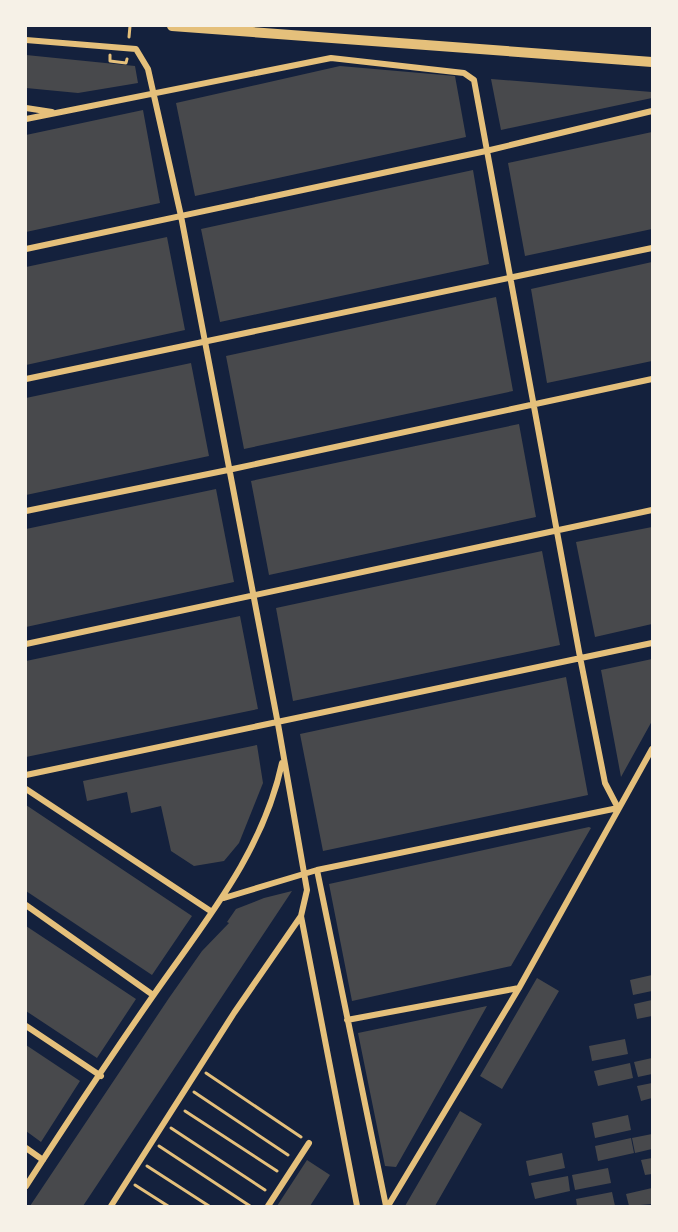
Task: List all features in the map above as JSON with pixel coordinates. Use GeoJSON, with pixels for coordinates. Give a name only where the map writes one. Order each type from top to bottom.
{"type":"FeatureCollection","features":[{"type":"Feature","properties":{"kind":"main road"},"geometry":{"type":"LineString","coordinates":[[172,26],[652,62]]}},
{"type":"Feature","properties":{"kind":"street"},"geometry":{"type":"LineString","coordinates":[[26,40],[136,49],[144,57],[154,92],[181,216],[305,873],[306,903],[302,916],[234,1013],[111,1206]]}},
{"type":"Feature","properties":{"kind":"street"},"geometry":{"type":"LineString","coordinates":[[26,119],[279,66],[348,58],[468,74],[475,84],[605,783],[618,808]]}},
{"type":"Feature","properties":{"kind":"street"},"geometry":{"type":"LineString","coordinates":[[26,108],[56,112]]}},
{"type":"Feature","properties":{"kind":"street"},"geometry":{"type":"LineString","coordinates":[[26,249],[486,151],[652,111]]}},
{"type":"Feature","properties":{"kind":"street"},"geometry":{"type":"LineString","coordinates":[[26,379],[652,248]]}},
{"type":"Feature","properties":{"kind":"street"},"geometry":{"type":"LineString","coordinates":[[26,511],[228,470],[652,378]]}},
{"type":"Feature","properties":{"kind":"street"},"geometry":{"type":"LineString","coordinates":[[26,644],[652,510]]}},
{"type":"Feature","properties":{"kind":"street"},"geometry":{"type":"LineString","coordinates":[[26,775],[278,724],[652,643]]}},
{"type":"Feature","properties":{"kind":"street"},"geometry":{"type":"LineString","coordinates":[[387,1206],[519,988],[652,749]]}},
{"type":"Feature","properties":{"kind":"street"},"geometry":{"type":"LineString","coordinates":[[26,1186],[153,995],[224,898],[259,836],[277,788],[283,760]]}},
{"type":"Feature","properties":{"kind":"street"},"geometry":{"type":"LineString","coordinates":[[26,789],[212,912]]}},
{"type":"Feature","properties":{"kind":"street"},"geometry":{"type":"LineString","coordinates":[[224,898],[317,870],[618,808]]}},
{"type":"Feature","properties":{"kind":"street"},"geometry":{"type":"LineString","coordinates":[[317,870],[387,1206]]}},
{"type":"Feature","properties":{"kind":"street"},"geometry":{"type":"LineString","coordinates":[[26,905],[153,995]]}},
{"type":"Feature","properties":{"kind":"street"},"geometry":{"type":"LineString","coordinates":[[302,916],[357,1206]]}},
{"type":"Feature","properties":{"kind":"street"},"geometry":{"type":"LineString","coordinates":[[347,1020],[519,988]]}},
{"type":"Feature","properties":{"kind":"street"},"geometry":{"type":"LineString","coordinates":[[26,1026],[100,1076]]}},
{"type":"Feature","properties":{"kind":"street"},"geometry":{"type":"LineString","coordinates":[[268,1206],[309,1143]]}},
{"type":"Feature","properties":{"kind":"street"},"geometry":{"type":"LineString","coordinates":[[26,1148],[43,1160]]}},
{"type":"Feature","properties":{"kind":"path"},"geometry":{"type":"LineString","coordinates":[[110,61],[126,63]]}},
{"type":"Feature","properties":{"kind":"path"},"geometry":{"type":"LineString","coordinates":[[208,1075],[309,1143]]}},
{"type":"Feature","properties":{"kind":"path"},"geometry":{"type":"LineString","coordinates":[[195,1093],[298,1161]]}},
{"type":"Feature","properties":{"kind":"path"},"geometry":{"type":"LineString","coordinates":[[183,1110],[288,1178]]}},
{"type":"Feature","properties":{"kind":"path"},"geometry":{"type":"LineString","coordinates":[[170,1128],[275,1197]]}},
{"type":"Feature","properties":{"kind":"path"},"geometry":{"type":"LineString","coordinates":[[159,1146],[250,1206]]}},
{"type":"Feature","properties":{"kind":"path"},"geometry":{"type":"LineString","coordinates":[[147,1166],[209,1206]]}},
{"type":"Feature","properties":{"kind":"path"},"geometry":{"type":"LineString","coordinates":[[137,1187],[168,1206]]}},
{"type":"Feature","properties":{"kind":"building"},"geometry":{"type":"Polygon","coordinates":[[[26,55],[135,66],[138,83],[78,93],[26,88],[26,55]]]}},
{"type":"Feature","properties":{"kind":"building"},"geometry":{"type":"Polygon","coordinates":[[[340,66],[455,76],[466,137],[195,196],[176,103],[340,66]]]}},
{"type":"Feature","properties":{"kind":"building"},"geometry":{"type":"Polygon","coordinates":[[[491,79],[652,92],[652,98],[501,130],[491,79]]]}},
{"type":"Feature","properties":{"kind":"building"},"geometry":{"type":"Polygon","coordinates":[[[143,110],[160,203],[26,232],[26,135],[143,110]]]}},
{"type":"Feature","properties":{"kind":"building"},"geometry":{"type":"Polygon","coordinates":[[[652,132],[652,229],[525,256],[508,163],[652,132]]]}},
{"type":"Feature","properties":{"kind":"building"},"geometry":{"type":"Polygon","coordinates":[[[473,170],[489,264],[220,322],[201,229],[473,170]]]}},
{"type":"Feature","properties":{"kind":"building"},"geometry":{"type":"Polygon","coordinates":[[[167,237],[185,330],[26,365],[26,267],[167,237]]]}},
{"type":"Feature","properties":{"kind":"building"},"geometry":{"type":"Polygon","coordinates":[[[652,262],[652,361],[547,383],[531,289],[652,262]]]}},
{"type":"Feature","properties":{"kind":"building"},"geometry":{"type":"Polygon","coordinates":[[[496,297],[513,391],[244,449],[226,356],[496,297]]]}},
{"type":"Feature","properties":{"kind":"building"},"geometry":{"type":"Polygon","coordinates":[[[191,363],[209,456],[26,495],[26,398],[191,363]]]}},
{"type":"Feature","properties":{"kind":"building"},"geometry":{"type":"Polygon","coordinates":[[[519,424],[536,517],[269,575],[251,481],[519,424]]]}},
{"type":"Feature","properties":{"kind":"building"},"geometry":{"type":"Polygon","coordinates":[[[216,489],[234,582],[26,627],[26,529],[216,489]]]}},
{"type":"Feature","properties":{"kind":"building"},"geometry":{"type":"Polygon","coordinates":[[[652,527],[652,624],[595,637],[576,542],[652,527]]]}},
{"type":"Feature","properties":{"kind":"building"},"geometry":{"type":"Polygon","coordinates":[[[542,551],[560,645],[293,701],[276,608],[542,551]]]}},
{"type":"Feature","properties":{"kind":"building"},"geometry":{"type":"Polygon","coordinates":[[[240,616],[258,709],[26,757],[26,661],[240,616]]]}},
{"type":"Feature","properties":{"kind":"building"},"geometry":{"type":"Polygon","coordinates":[[[652,659],[652,721],[621,777],[601,670],[652,659]]]}},
{"type":"Feature","properties":{"kind":"building"},"geometry":{"type":"Polygon","coordinates":[[[566,677],[588,795],[323,851],[300,734],[566,677]]]}},
{"type":"Feature","properties":{"kind":"building"},"geometry":{"type":"Polygon","coordinates":[[[257,745],[263,783],[239,843],[224,861],[194,866],[171,851],[161,806],[131,813],[127,792],[87,801],[83,781],[257,745]]]}},
{"type":"Feature","properties":{"kind":"building"},"geometry":{"type":"Polygon","coordinates":[[[26,805],[192,916],[152,975],[26,891],[26,805]]]}},
{"type":"Feature","properties":{"kind":"building"},"geometry":{"type":"Polygon","coordinates":[[[591,828],[511,966],[352,1001],[329,884],[591,828]]]}},
{"type":"Feature","properties":{"kind":"building"},"geometry":{"type":"Polygon","coordinates":[[[292,891],[83,1206],[30,1206],[169,998],[202,951],[229,923],[227,922],[236,909],[264,898],[292,891]]]}},
{"type":"Feature","properties":{"kind":"building"},"geometry":{"type":"Polygon","coordinates":[[[26,926],[136,999],[97,1058],[26,1011],[26,926]]]}},
{"type":"Feature","properties":{"kind":"building"},"geometry":{"type":"Polygon","coordinates":[[[652,975],[652,991],[633,995],[630,980],[652,975]]]}},
{"type":"Feature","properties":{"kind":"building"},"geometry":{"type":"Polygon","coordinates":[[[537,978],[559,991],[502,1089],[480,1076],[537,978]]]}},
{"type":"Feature","properties":{"kind":"building"},"geometry":{"type":"Polygon","coordinates":[[[652,1000],[652,1016],[637,1019],[634,1004],[652,1000]]]}},
{"type":"Feature","properties":{"kind":"building"},"geometry":{"type":"Polygon","coordinates":[[[487,1006],[396,1167],[385,1166],[358,1033],[487,1006]]]}},
{"type":"Feature","properties":{"kind":"building"},"geometry":{"type":"Polygon","coordinates":[[[625,1039],[628,1054],[592,1061],[589,1046],[625,1039]]]}},
{"type":"Feature","properties":{"kind":"building"},"geometry":{"type":"Polygon","coordinates":[[[26,1045],[80,1081],[41,1142],[26,1131],[26,1045]]]}},
{"type":"Feature","properties":{"kind":"building"},"geometry":{"type":"Polygon","coordinates":[[[652,1058],[652,1074],[638,1077],[634,1062],[652,1058]]]}},
{"type":"Feature","properties":{"kind":"building"},"geometry":{"type":"Polygon","coordinates":[[[630,1063],[633,1078],[598,1086],[594,1071],[630,1063]]]}},
{"type":"Feature","properties":{"kind":"building"},"geometry":{"type":"Polygon","coordinates":[[[652,1083],[652,1098],[641,1101],[637,1086],[652,1083]]]}},
{"type":"Feature","properties":{"kind":"building"},"geometry":{"type":"Polygon","coordinates":[[[460,1111],[482,1124],[435,1206],[405,1206],[460,1111]]]}},
{"type":"Feature","properties":{"kind":"building"},"geometry":{"type":"Polygon","coordinates":[[[628,1115],[631,1130],[595,1138],[592,1123],[628,1115]]]}},
{"type":"Feature","properties":{"kind":"building"},"geometry":{"type":"Polygon","coordinates":[[[652,1134],[652,1149],[635,1153],[632,1138],[652,1134]]]}},
{"type":"Feature","properties":{"kind":"building"},"geometry":{"type":"Polygon","coordinates":[[[631,1138],[634,1153],[598,1161],[595,1146],[631,1138]]]}},
{"type":"Feature","properties":{"kind":"building"},"geometry":{"type":"Polygon","coordinates":[[[562,1153],[565,1168],[529,1176],[526,1161],[562,1153]]]}},
{"type":"Feature","properties":{"kind":"building"},"geometry":{"type":"Polygon","coordinates":[[[652,1158],[652,1174],[645,1175],[641,1160],[652,1158]]]}},
{"type":"Feature","properties":{"kind":"building"},"geometry":{"type":"Polygon","coordinates":[[[307,1160],[330,1175],[310,1206],[277,1206],[307,1160]]]}},
{"type":"Feature","properties":{"kind":"building"},"geometry":{"type":"Polygon","coordinates":[[[608,1168],[611,1183],[575,1190],[572,1175],[608,1168]]]}},
{"type":"Feature","properties":{"kind":"building"},"geometry":{"type":"Polygon","coordinates":[[[568,1176],[570,1191],[535,1199],[531,1183],[568,1176]]]}},
{"type":"Feature","properties":{"kind":"building"},"geometry":{"type":"Polygon","coordinates":[[[652,1188],[652,1204],[629,1206],[626,1194],[652,1188]]]}},
{"type":"Feature","properties":{"kind":"building"},"geometry":{"type":"Polygon","coordinates":[[[612,1192],[615,1206],[577,1206],[576,1199],[612,1192]]]}}]}
